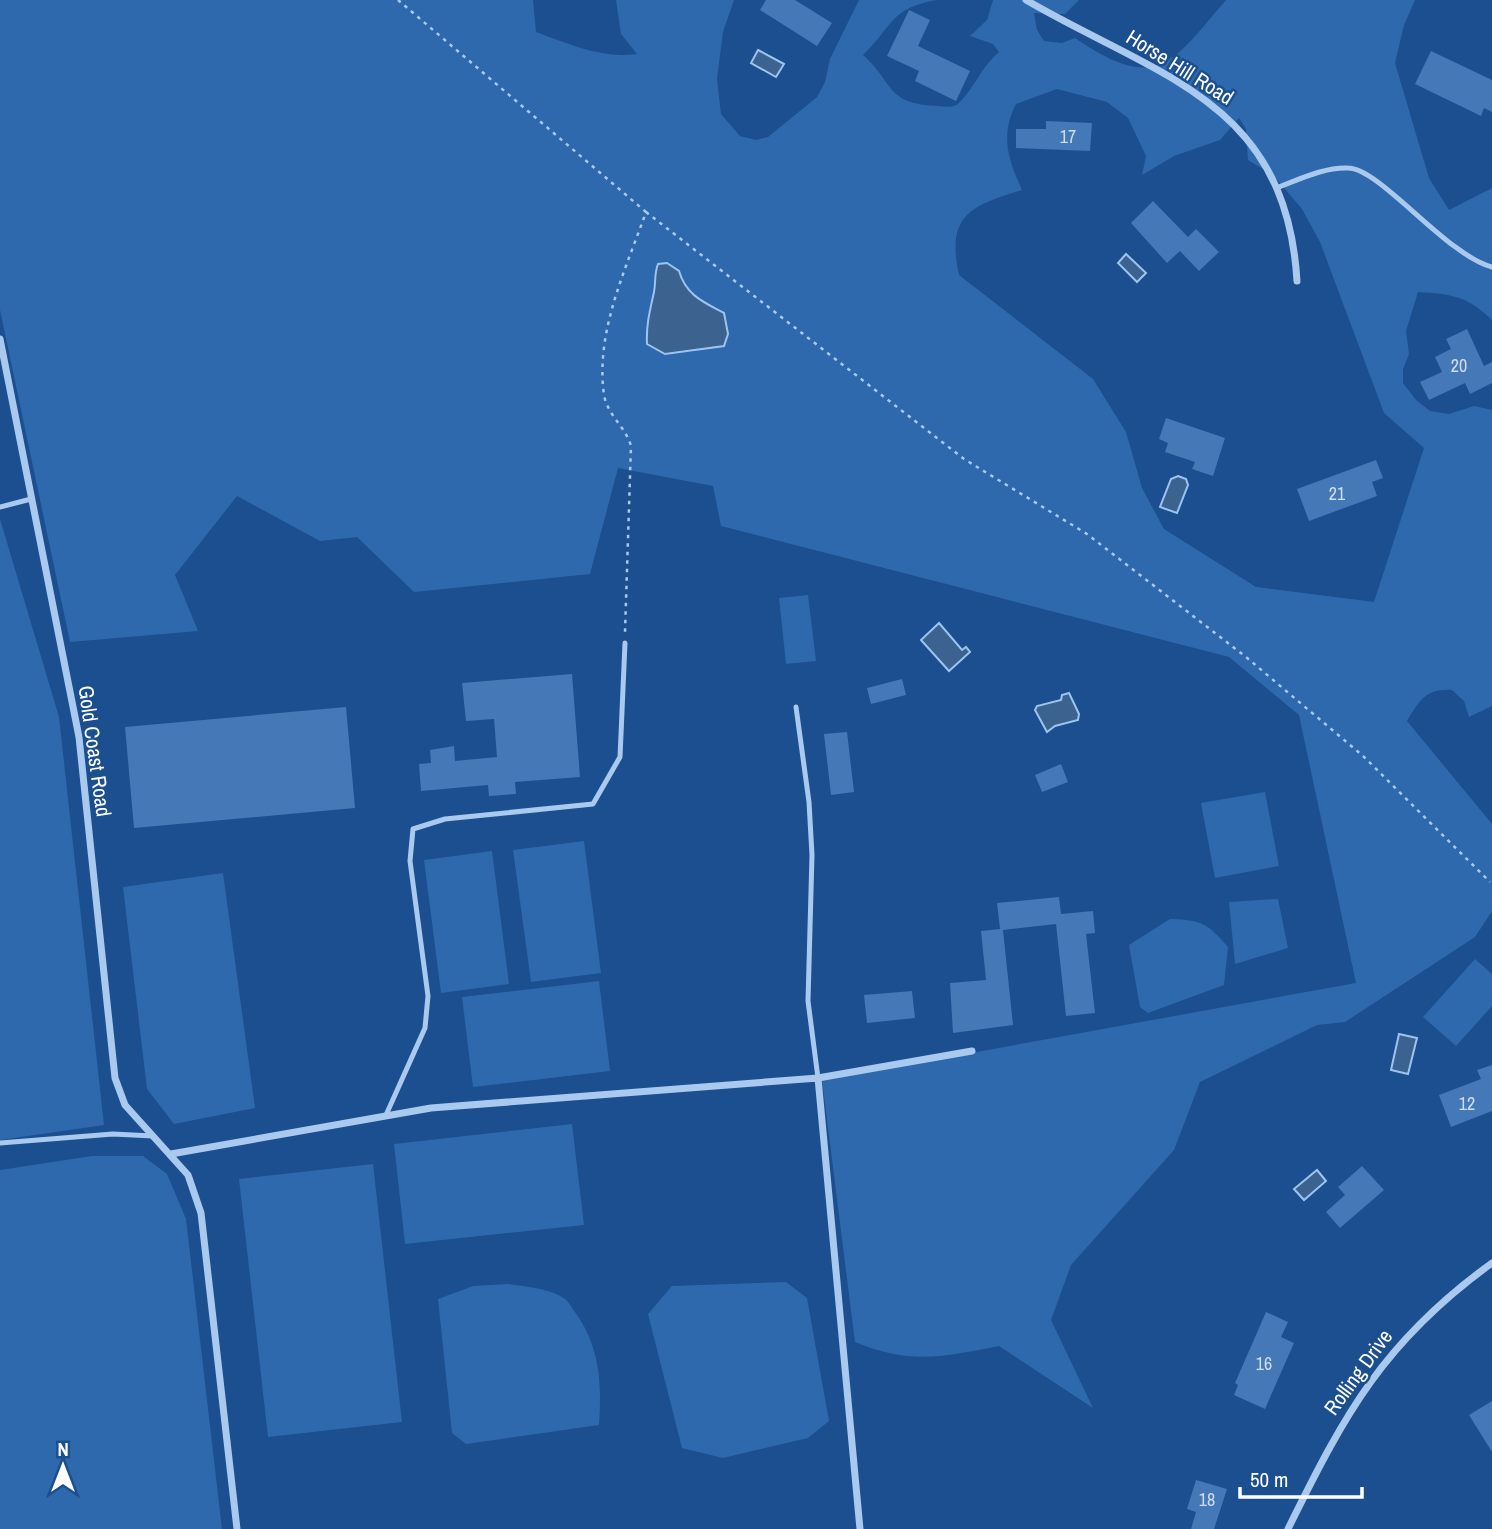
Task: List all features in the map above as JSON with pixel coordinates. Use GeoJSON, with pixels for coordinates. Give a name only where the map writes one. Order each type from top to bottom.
{"type":"FeatureCollection","features":[{"type":"Feature","properties":{"kind":"street","name":"Horse Hill Road"},"geometry":{"type":"LineString","coordinates":[[1026,0],[1156,68],[1209,101],[1230,118],[1248,140],[1287,210],[1294,240],[1297,281]]}},
{"type":"Feature","properties":{"kind":"street","name":"Gold Coast Road"},"geometry":{"type":"LineString","coordinates":[[0,339],[79,737],[115,1078],[125,1105],[188,1175],[201,1213],[237,1529]]}},
{"type":"Feature","properties":{"kind":"street"},"geometry":{"type":"LineString","coordinates":[[171,1154],[431,1108],[818,1078],[972,1051]]}},
{"type":"Feature","properties":{"kind":"street"},"geometry":{"type":"LineString","coordinates":[[818,1078],[860,1529]]}},
{"type":"Feature","properties":{"kind":"street","name":"Rolling Drive"},"geometry":{"type":"LineString","coordinates":[[1288,1529],[1332,1439],[1366,1384],[1405,1336],[1462,1285],[1492,1264]]}},
{"type":"Feature","properties":{"kind":"lane"},"geometry":{"type":"LineString","coordinates":[[1276,188],[1338,168],[1363,171],[1466,257],[1492,267]]}},
{"type":"Feature","properties":{"kind":"lane"},"geometry":{"type":"LineString","coordinates":[[0,507],[31,499]]}},
{"type":"Feature","properties":{"kind":"lane"},"geometry":{"type":"LineString","coordinates":[[386,1115],[425,1028],[428,996],[410,861],[413,829],[446,819],[593,804],[620,757],[625,643]]}},
{"type":"Feature","properties":{"kind":"lane"},"geometry":{"type":"LineString","coordinates":[[796,707],[809,802],[811,855],[808,1001],[818,1078]]}},
{"type":"Feature","properties":{"kind":"lane"},"geometry":{"type":"LineString","coordinates":[[0,1143],[113,1134],[153,1136]]}},
{"type":"Feature","properties":{"kind":"path"},"geometry":{"type":"LineString","coordinates":[[398,0],[646,212],[964,459],[1087,534],[1246,657],[1363,756],[1490,882]]}},
{"type":"Feature","properties":{"kind":"path"},"geometry":{"type":"LineString","coordinates":[[625,643],[631,446],[627,431],[611,416],[604,395],[604,371],[609,317],[646,212]]}},
{"type":"Feature","properties":{"kind":"shaded area"},"geometry":{"type":"Polygon","coordinates":[[[0,0],[533,0],[536,32],[586,49],[624,55],[637,54],[621,34],[616,0],[734,0],[723,32],[717,79],[721,114],[740,136],[756,140],[768,137],[817,97],[825,82],[830,59],[859,0],[937,0],[922,3],[901,13],[863,55],[899,96],[921,104],[947,107],[959,103],[999,52],[993,44],[970,36],[987,20],[993,0],[1079,0],[1065,14],[1034,13],[1037,30],[1044,41],[1062,43],[1075,38],[1125,65],[1144,67],[1161,64],[1176,55],[1226,0],[1415,0],[1404,25],[1395,63],[1429,178],[1449,210],[1492,188],[1492,320],[1467,301],[1418,292],[1406,331],[1409,354],[1403,369],[1403,383],[1416,400],[1430,411],[1449,414],[1474,406],[1492,410],[1492,706],[1469,717],[1464,701],[1452,690],[1436,691],[1424,697],[1407,721],[1492,824],[1492,911],[1475,937],[1345,1022],[1317,1025],[1200,1082],[1174,1150],[1071,1265],[1051,1320],[1093,1408],[999,1346],[927,1357],[893,1354],[855,1342],[822,1080],[1356,983],[1299,715],[1229,657],[721,526],[713,486],[618,468],[590,574],[414,592],[357,537],[320,541],[237,496],[175,575],[198,631],[70,642],[0,310],[0,0]],[[1057,89],[1016,104],[1007,137],[1013,168],[1022,190],[988,202],[966,216],[956,239],[959,275],[1093,379],[1126,432],[1142,488],[1164,529],[1256,587],[1374,602],[1424,448],[1384,413],[1320,242],[1302,209],[1273,175],[1248,160],[1246,129],[1239,118],[1220,140],[1174,156],[1142,175],[1146,156],[1128,118],[1107,102],[1057,89]],[[683,284],[655,290],[651,304],[647,324],[648,344],[666,354],[696,351],[724,314],[692,296],[683,284]]]}},
{"type":"Feature","properties":{"kind":"shaded area"},"geometry":{"type":"Polygon","coordinates":[[[758,50],[784,64],[776,77],[751,63],[758,50]]]}},
{"type":"Feature","properties":{"kind":"shaded area"},"geometry":{"type":"Polygon","coordinates":[[[1126,254],[1146,273],[1137,282],[1118,263],[1126,254]]]}},
{"type":"Feature","properties":{"kind":"shaded area"},"geometry":{"type":"Polygon","coordinates":[[[667,263],[679,271],[686,286],[696,297],[724,313],[728,334],[724,346],[665,354],[647,344],[657,268],[658,264],[667,263]]]}},
{"type":"Feature","properties":{"kind":"shaded area"},"geometry":{"type":"Polygon","coordinates":[[[1178,476],[1186,479],[1188,485],[1177,513],[1160,507],[1171,479],[1178,476]]]}},
{"type":"Feature","properties":{"kind":"shaded area"},"geometry":{"type":"Polygon","coordinates":[[[0,519],[59,717],[104,1125],[0,1140],[0,519]]]}},
{"type":"Feature","properties":{"kind":"shaded area"},"geometry":{"type":"Polygon","coordinates":[[[808,595],[816,661],[786,664],[779,598],[808,595]]]}},
{"type":"Feature","properties":{"kind":"shaded area"},"geometry":{"type":"Polygon","coordinates":[[[939,623],[962,650],[966,647],[970,652],[949,671],[921,640],[939,623]]]}},
{"type":"Feature","properties":{"kind":"shaded area"},"geometry":{"type":"Polygon","coordinates":[[[1069,693],[1079,714],[1078,720],[1055,726],[1047,732],[1035,710],[1037,706],[1061,700],[1062,695],[1069,693]]]}},
{"type":"Feature","properties":{"kind":"shaded area"},"geometry":{"type":"Polygon","coordinates":[[[1265,792],[1279,866],[1215,878],[1201,803],[1265,792]]]}},
{"type":"Feature","properties":{"kind":"shaded area"},"geometry":{"type":"Polygon","coordinates":[[[584,841],[601,973],[531,982],[513,850],[584,841]]]}},
{"type":"Feature","properties":{"kind":"shaded area"},"geometry":{"type":"Polygon","coordinates":[[[492,851],[509,984],[441,993],[424,860],[492,851]]]}},
{"type":"Feature","properties":{"kind":"shaded area"},"geometry":{"type":"Polygon","coordinates":[[[223,873],[255,1108],[174,1124],[147,1089],[123,887],[223,873]]]}},
{"type":"Feature","properties":{"kind":"shaded area"},"geometry":{"type":"Polygon","coordinates":[[[1278,899],[1288,948],[1235,964],[1229,902],[1278,899]]]}},
{"type":"Feature","properties":{"kind":"shaded area"},"geometry":{"type":"Polygon","coordinates":[[[1170,919],[1203,924],[1228,947],[1224,985],[1148,1013],[1140,1007],[1129,945],[1170,919]]]}},
{"type":"Feature","properties":{"kind":"shaded area"},"geometry":{"type":"Polygon","coordinates":[[[1475,959],[1492,974],[1492,1006],[1456,1046],[1423,1017],[1475,959]]]}},
{"type":"Feature","properties":{"kind":"shaded area"},"geometry":{"type":"Polygon","coordinates":[[[599,981],[610,1071],[473,1087],[462,997],[599,981]]]}},
{"type":"Feature","properties":{"kind":"shaded area"},"geometry":{"type":"Polygon","coordinates":[[[1399,1034],[1417,1038],[1408,1074],[1391,1070],[1399,1034]]]}},
{"type":"Feature","properties":{"kind":"shaded area"},"geometry":{"type":"Polygon","coordinates":[[[572,1124],[584,1225],[405,1244],[394,1144],[572,1124]]]}},
{"type":"Feature","properties":{"kind":"shaded area"},"geometry":{"type":"Polygon","coordinates":[[[92,1156],[143,1156],[167,1174],[186,1219],[222,1529],[0,1529],[0,1170],[92,1156]]]}},
{"type":"Feature","properties":{"kind":"shaded area"},"geometry":{"type":"Polygon","coordinates":[[[373,1164],[402,1422],[268,1437],[239,1179],[373,1164]]]}},
{"type":"Feature","properties":{"kind":"shaded area"},"geometry":{"type":"Polygon","coordinates":[[[1317,1170],[1326,1181],[1304,1200],[1294,1189],[1317,1170]]]}},
{"type":"Feature","properties":{"kind":"shaded area"},"geometry":{"type":"Polygon","coordinates":[[[786,1282],[807,1298],[829,1421],[808,1438],[723,1458],[682,1448],[648,1314],[672,1286],[786,1282]]]}},
{"type":"Feature","properties":{"kind":"shaded area"},"geometry":{"type":"Polygon","coordinates":[[[508,1284],[552,1292],[565,1299],[575,1312],[590,1339],[597,1366],[599,1425],[466,1444],[452,1433],[438,1299],[473,1286],[508,1284]]]}},
{"type":"Feature","properties":{"kind":"building"},"geometry":{"type":"Polygon","coordinates":[[[766,0],[795,0],[832,23],[817,46],[760,10],[766,0]]]}},
{"type":"Feature","properties":{"kind":"building"},"geometry":{"type":"Polygon","coordinates":[[[909,10],[930,20],[918,46],[970,71],[956,101],[915,81],[919,71],[887,56],[909,10]]]}},
{"type":"Feature","properties":{"kind":"building"},"geometry":{"type":"Polygon","coordinates":[[[1431,51],[1492,80],[1492,112],[1484,108],[1481,116],[1415,84],[1431,51]]]}},
{"type":"Feature","properties":{"kind":"building"},"geometry":{"type":"Polygon","coordinates":[[[1046,121],[1092,123],[1090,151],[1016,148],[1016,129],[1046,129],[1046,121]]]}},
{"type":"Feature","properties":{"kind":"building"},"geometry":{"type":"Polygon","coordinates":[[[1153,201],[1188,237],[1196,229],[1219,252],[1199,271],[1180,251],[1167,263],[1131,223],[1153,201]]]}},
{"type":"Feature","properties":{"kind":"building"},"geometry":{"type":"Polygon","coordinates":[[[1467,329],[1484,366],[1492,362],[1492,383],[1470,394],[1465,383],[1429,400],[1420,382],[1442,372],[1435,357],[1451,349],[1446,339],[1467,329]]]}},
{"type":"Feature","properties":{"kind":"building"},"geometry":{"type":"Polygon","coordinates":[[[1166,418],[1225,438],[1213,476],[1192,469],[1195,462],[1165,452],[1168,443],[1159,439],[1166,418]]]}},
{"type":"Feature","properties":{"kind":"building"},"geometry":{"type":"Polygon","coordinates":[[[1376,460],[1383,478],[1372,482],[1377,496],[1309,521],[1297,489],[1376,460]]]}},
{"type":"Feature","properties":{"kind":"building"},"geometry":{"type":"Polygon","coordinates":[[[572,674],[580,777],[515,782],[516,794],[489,796],[488,785],[421,791],[419,764],[431,763],[430,750],[454,746],[455,761],[497,757],[494,719],[466,721],[462,683],[572,674]]]}},
{"type":"Feature","properties":{"kind":"building"},"geometry":{"type":"Polygon","coordinates":[[[902,679],[906,695],[871,704],[867,688],[902,679]]]}},
{"type":"Feature","properties":{"kind":"building"},"geometry":{"type":"Polygon","coordinates":[[[346,707],[355,808],[134,828],[125,727],[346,707]]]}},
{"type":"Feature","properties":{"kind":"building"},"geometry":{"type":"Polygon","coordinates":[[[847,732],[854,792],[831,795],[824,734],[847,732]]]}},
{"type":"Feature","properties":{"kind":"building"},"geometry":{"type":"Polygon","coordinates":[[[1061,764],[1068,782],[1042,792],[1035,775],[1061,764]]]}},
{"type":"Feature","properties":{"kind":"building"},"geometry":{"type":"Polygon","coordinates":[[[1059,897],[1061,914],[1093,911],[1095,933],[1086,934],[1095,1013],[1066,1016],[1056,924],[1003,930],[1013,1025],[953,1033],[950,983],[986,980],[981,931],[1000,929],[997,903],[1059,897]]]}},
{"type":"Feature","properties":{"kind":"building"},"geometry":{"type":"Polygon","coordinates":[[[912,991],[915,1018],[867,1023],[864,995],[912,991]]]}},
{"type":"Feature","properties":{"kind":"building"},"geometry":{"type":"Polygon","coordinates":[[[1492,1065],[1492,1111],[1451,1127],[1439,1095],[1481,1079],[1477,1070],[1492,1065]]]}},
{"type":"Feature","properties":{"kind":"building"},"geometry":{"type":"Polygon","coordinates":[[[1362,1166],[1384,1190],[1340,1228],[1326,1212],[1345,1195],[1338,1187],[1362,1166]]]}},
{"type":"Feature","properties":{"kind":"building"},"geometry":{"type":"Polygon","coordinates":[[[1266,1312],[1288,1322],[1281,1337],[1294,1343],[1265,1409],[1234,1395],[1238,1385],[1235,1383],[1266,1312]]]}},
{"type":"Feature","properties":{"kind":"building"},"geometry":{"type":"Polygon","coordinates":[[[1492,1401],[1492,1452],[1469,1415],[1492,1401]]]}},
{"type":"Feature","properties":{"kind":"building"},"geometry":{"type":"Polygon","coordinates":[[[1196,1480],[1227,1489],[1214,1529],[1191,1529],[1196,1512],[1187,1509],[1196,1480]]]}}]}
